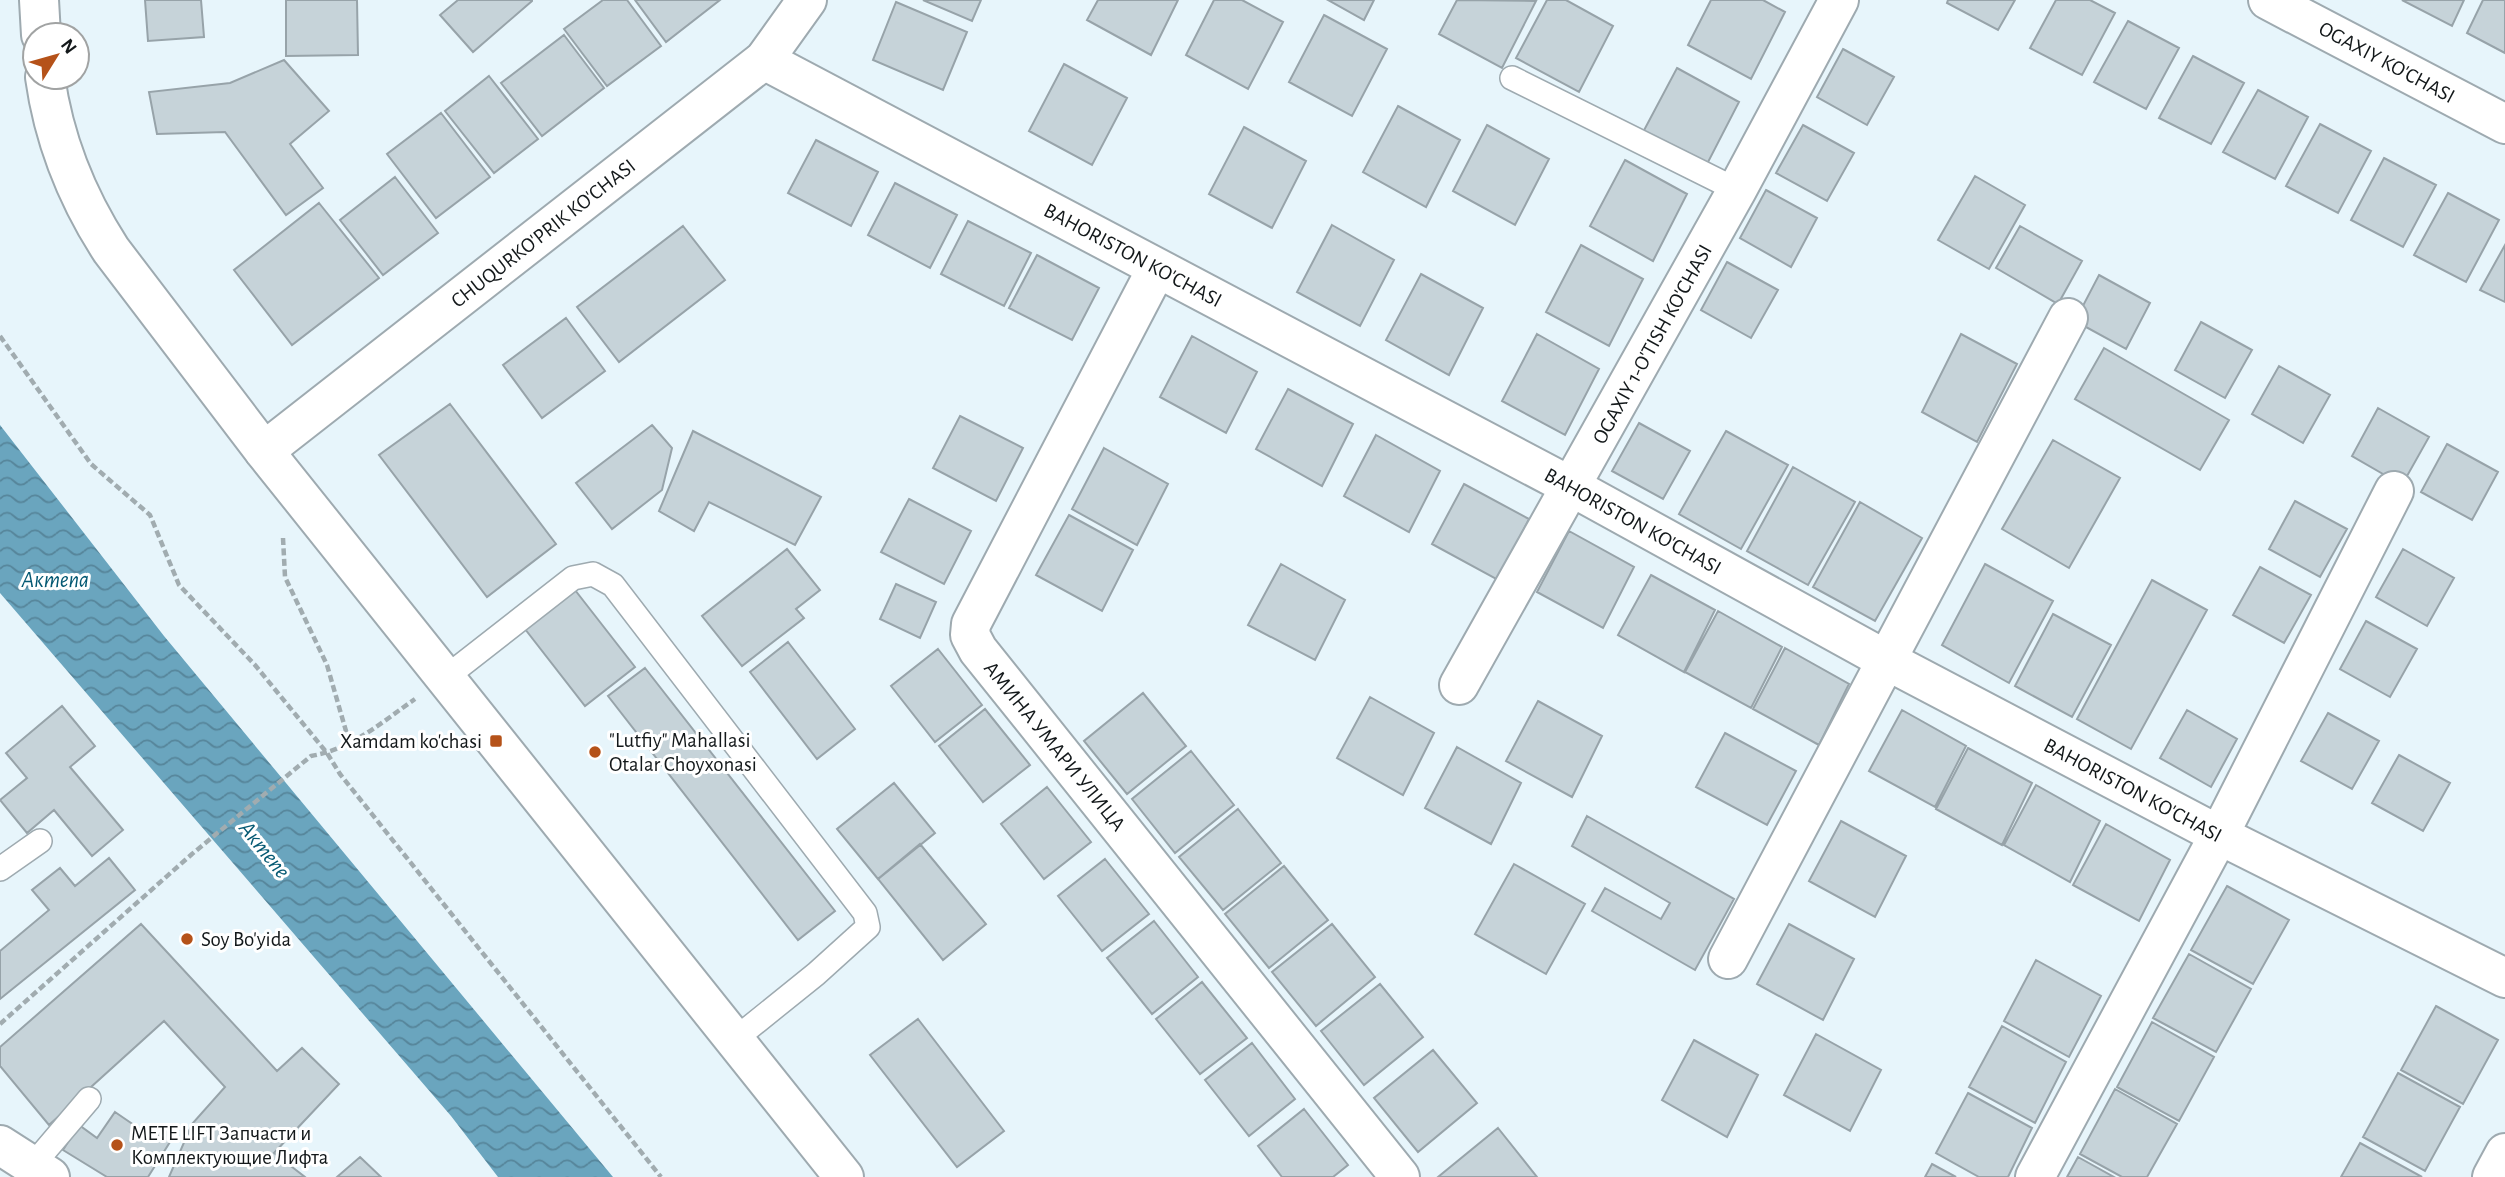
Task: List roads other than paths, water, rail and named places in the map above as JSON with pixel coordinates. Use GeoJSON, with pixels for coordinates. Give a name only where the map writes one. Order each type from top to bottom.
{"type":"FeatureCollection","features":[{"type":"Feature","properties":{"kind":"street"},"geometry":{"type":"LineString","coordinates":[[39,0],[40,21]]}},
{"type":"Feature","properties":{"kind":"street","name":"CHUQURKO'PRIK KO'CHASI"},"geometry":{"type":"LineString","coordinates":[[264,451],[764,60],[807,0]]}},
{"type":"Feature","properties":{"kind":"street","name":"OGAXIY 1-O'TISH KO'CHASI"},"geometry":{"type":"LineString","coordinates":[[1459,685],[1737,190],[1839,0]]}},
{"type":"Feature","properties":{"kind":"street","name":"OGAXIY KO'CHASI"},"geometry":{"type":"LineString","coordinates":[[2268,0],[2505,124]]}},
{"type":"Feature","properties":{"kind":"street","name":"BAHORISTON KO'CHASI"},"geometry":{"type":"LineString","coordinates":[[764,60],[1572,487],[1886,660],[2219,835],[2505,978]]}},
{"type":"Feature","properties":{"kind":"street"},"geometry":{"type":"LineString","coordinates":[[47,91],[63,158],[84,206],[119,261],[264,451],[844,1177]]}},
{"type":"Feature","properties":{"kind":"street","name":"АМИНА УМАРИ УЛИЦА"},"geometry":{"type":"LineString","coordinates":[[1157,268],[971,624],[970,635],[987,661],[1400,1177]]}},
{"type":"Feature","properties":{"kind":"street"},"geometry":{"type":"LineString","coordinates":[[1728,959],[2067,318]]}},
{"type":"Feature","properties":{"kind":"street"},"geometry":{"type":"LineString","coordinates":[[2035,1177],[2219,835],[2393,491]]}},
{"type":"Feature","properties":{"kind":"street"},"geometry":{"type":"LineString","coordinates":[[0,1145],[41,1171]]}},
{"type":"Feature","properties":{"kind":"street"},"geometry":{"type":"LineString","coordinates":[[2492,1177],[2505,1153]]}},
{"type":"Feature","properties":{"kind":"lane"},"geometry":{"type":"LineString","coordinates":[[1512,79],[1737,190]]}},
{"type":"Feature","properties":{"kind":"lane"},"geometry":{"type":"LineString","coordinates":[[445,678],[573,578],[593,574],[613,585],[865,913],[868,927],[816,974],[734,1040]]}},
{"type":"Feature","properties":{"kind":"lane"},"geometry":{"type":"LineString","coordinates":[[0,869],[40,841]]}},
{"type":"Feature","properties":{"kind":"lane"},"geometry":{"type":"LineString","coordinates":[[41,1171],[89,1099]]}},
{"type":"Feature","properties":{"kind":"water","name":"Актепа"},"geometry":{"type":"Polygon","coordinates":[[[0,425],[164,636],[613,1177],[498,1177],[451,1116],[0,593],[0,425]]]}},
{"type":"Feature","properties":{"kind":"place","name":"Xamdam ko'chasi"},"geometry":{"type":"Point","coordinates":[496,741]}},
{"type":"Feature","properties":{"kind":"place","name":"\"Lutfiy\" Mahallasi Otalar Choyxonasi"},"geometry":{"type":"Point","coordinates":[595,752]}},
{"type":"Feature","properties":{"kind":"place","name":"Soy Bo'yida"},"geometry":{"type":"Point","coordinates":[187,939]}},
{"type":"Feature","properties":{"kind":"place","name":"METE LIFT Запчасти и Комплектующие Лифта"},"geometry":{"type":"Point","coordinates":[117,1145]}},
{"type":"Feature","properties":{"kind":"water label","name":"Актепе"},"geometry":{"type":"Point","coordinates":[265,849]}}]}
